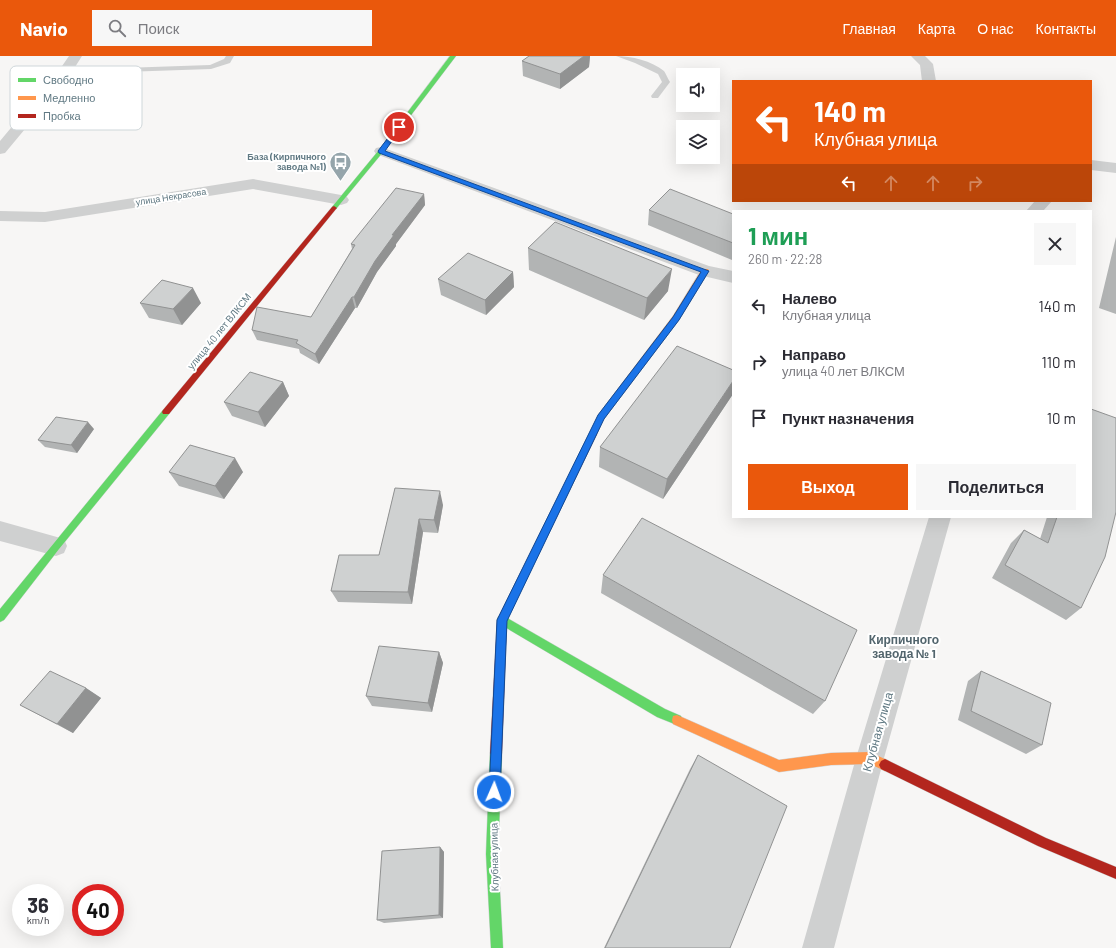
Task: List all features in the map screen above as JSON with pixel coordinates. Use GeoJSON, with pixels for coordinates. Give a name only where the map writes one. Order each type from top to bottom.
{"type":"FeatureCollection","features":[{"type":"Feature","properties":{"kind":"street"},"geometry":{"type":"LineString","coordinates":[[69,66],[76,56]]}},
{"type":"Feature","properties":{"kind":"street","name":"улица 40 лет ВЛКСМ"},"geometry":{"type":"LineString","coordinates":[[0,617],[56,546],[381,151],[453,56]]}},
{"type":"Feature","properties":{"kind":"street"},"geometry":{"type":"LineString","coordinates":[[917,56],[926,64],[929,80]]}},
{"type":"Feature","properties":{"kind":"street"},"geometry":{"type":"LineString","coordinates":[[0,150],[17,130]]}},
{"type":"Feature","properties":{"kind":"street"},"geometry":{"type":"LineString","coordinates":[[381,151],[705,271],[732,276]]}},
{"type":"Feature","properties":{"kind":"street"},"geometry":{"type":"LineString","coordinates":[[1092,165],[1116,168]]}},
{"type":"Feature","properties":{"kind":"street","name":"улица Некрасова"},"geometry":{"type":"LineString","coordinates":[[0,216],[45,218],[253,184],[341,200]]}},
{"type":"Feature","properties":{"kind":"street"},"geometry":{"type":"LineString","coordinates":[[1035,210],[1043,202]]}},
{"type":"Feature","properties":{"kind":"street","name":"Клубная улица"},"geometry":{"type":"LineString","coordinates":[[497,948],[492,854],[502,620],[601,417],[676,318],[705,271]]}},
{"type":"Feature","properties":{"kind":"street","name":"Клубная улица"},"geometry":{"type":"LineString","coordinates":[[818,948],[870,758],[940,518]]}},
{"type":"Feature","properties":{"kind":"street"},"geometry":{"type":"LineString","coordinates":[[0,530],[56,546]]}},
{"type":"Feature","properties":{"kind":"street"},"geometry":{"type":"LineString","coordinates":[[502,620],[661,713],[779,766],[831,759],[870,758],[1042,842],[1116,873]]}},
{"type":"Feature","properties":{"kind":"lane"},"geometry":{"type":"LineString","coordinates":[[142,69],[211,67],[227,62],[230,56]]}},
{"type":"Feature","properties":{"kind":"lane"},"geometry":{"type":"LineString","coordinates":[[620,56],[638,61],[661,73],[666,82],[656,96]]}},
{"type":"Feature","properties":{"kind":"building"},"geometry":{"type":"Polygon","coordinates":[[[529,56],[584,56],[560,74],[522,61],[529,56]]]}},
{"type":"Feature","properties":{"kind":"building"},"geometry":{"type":"Polygon","coordinates":[[[396,188],[424,194],[392,235],[394,235],[375,261],[354,297],[352,297],[315,354],[296,343],[298,340],[252,330],[257,307],[311,317],[355,245],[351,244],[396,188]]]}},
{"type":"Feature","properties":{"kind":"building"},"geometry":{"type":"Polygon","coordinates":[[[670,189],[732,214],[732,243],[649,210],[670,189]]]}},
{"type":"Feature","properties":{"kind":"building"},"geometry":{"type":"Polygon","coordinates":[[[555,222],[672,269],[647,298],[528,248],[555,222]]]}},
{"type":"Feature","properties":{"kind":"building"},"geometry":{"type":"Polygon","coordinates":[[[468,253],[513,272],[485,300],[438,279],[468,253]]]}},
{"type":"Feature","properties":{"kind":"building"},"geometry":{"type":"Polygon","coordinates":[[[162,280],[193,288],[173,309],[140,303],[162,280]]]}},
{"type":"Feature","properties":{"kind":"building"},"geometry":{"type":"Polygon","coordinates":[[[677,346],[732,370],[732,382],[667,479],[600,447],[677,346]]]}},
{"type":"Feature","properties":{"kind":"building"},"geometry":{"type":"Polygon","coordinates":[[[250,372],[283,382],[258,412],[224,402],[250,372]]]}},
{"type":"Feature","properties":{"kind":"building"},"geometry":{"type":"Polygon","coordinates":[[[1092,409],[1116,418],[1116,512],[1105,557],[1081,608],[1005,565],[1024,530],[1048,543],[1057,518],[1092,518],[1092,409]]]}},
{"type":"Feature","properties":{"kind":"building"},"geometry":{"type":"Polygon","coordinates":[[[56,417],[88,422],[71,445],[38,440],[56,417]]]}},
{"type":"Feature","properties":{"kind":"building"},"geometry":{"type":"Polygon","coordinates":[[[190,445],[235,458],[215,486],[169,472],[190,445]]]}},
{"type":"Feature","properties":{"kind":"building"},"geometry":{"type":"Polygon","coordinates":[[[395,488],[440,491],[434,520],[419,519],[408,592],[331,591],[339,555],[379,555],[395,488]]]}},
{"type":"Feature","properties":{"kind":"building"},"geometry":{"type":"Polygon","coordinates":[[[642,518],[857,630],[825,701],[603,575],[642,518]]]}},
{"type":"Feature","properties":{"kind":"building"},"geometry":{"type":"Polygon","coordinates":[[[379,646],[439,652],[428,703],[366,696],[379,646]]]}},
{"type":"Feature","properties":{"kind":"building"},"geometry":{"type":"Polygon","coordinates":[[[50,671],[86,688],[57,724],[20,705],[50,671]]]}},
{"type":"Feature","properties":{"kind":"building"},"geometry":{"type":"Polygon","coordinates":[[[981,671],[1051,703],[1042,745],[971,711],[981,671]]]}},
{"type":"Feature","properties":{"kind":"building"},"geometry":{"type":"Polygon","coordinates":[[[698,755],[787,806],[730,948],[605,948],[698,755]]]}},
{"type":"Feature","properties":{"kind":"building"},"geometry":{"type":"Polygon","coordinates":[[[440,847],[439,915],[377,920],[382,851],[440,847]]]}},
{"type":"Feature","properties":{"kind":"traffic: fast"},"geometry":{"type":"LineString","coordinates":[[334,208],[381,151],[453,56]]}},
{"type":"Feature","properties":{"kind":"traffic: fast"},"geometry":{"type":"LineString","coordinates":[[0,617],[166,412]]}},
{"type":"Feature","properties":{"kind":"traffic: fast"},"geometry":{"type":"LineString","coordinates":[[502,620],[661,713],[677,720]]}},
{"type":"Feature","properties":{"kind":"traffic: fast"},"geometry":{"type":"LineString","coordinates":[[496,753],[492,854],[497,948]]}},
{"type":"Feature","properties":{"kind":"traffic: slow"},"geometry":{"type":"LineString","coordinates":[[593,434],[601,417],[676,318],[705,271]]}},
{"type":"Feature","properties":{"kind":"traffic: slow"},"geometry":{"type":"LineString","coordinates":[[677,720],[779,766],[831,759],[870,758],[885,765]]}},
{"type":"Feature","properties":{"kind":"traffic: jam"},"geometry":{"type":"LineString","coordinates":[[166,412],[334,208]]}},
{"type":"Feature","properties":{"kind":"traffic: jam"},"geometry":{"type":"LineString","coordinates":[[496,753],[502,620],[593,434]]}},
{"type":"Feature","properties":{"kind":"traffic: jam"},"geometry":{"type":"LineString","coordinates":[[885,765],[1042,842],[1116,873]]}},
{"type":"Feature","properties":{"kind":"place","name":"База (Кирпичного завода №1)"},"geometry":{"type":"Point","coordinates":[341,182]}},
{"type":"Feature","properties":{"kind":"district","name":"Кирпичного завода № 1"},"geometry":{"type":"Point","coordinates":[904,647]}},
{"type":"Feature","properties":{"kind":"route"},"geometry":{"type":"LineString","coordinates":[[399,127],[381,151],[705,271],[676,318],[601,417],[502,620],[494,792]]}}]}
